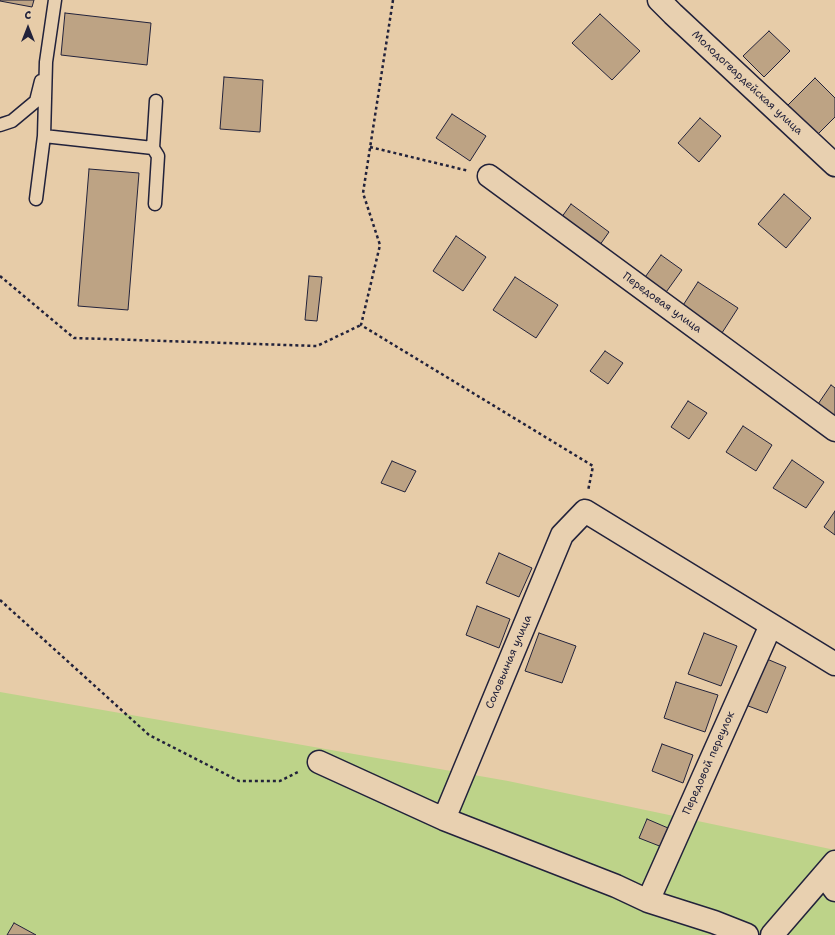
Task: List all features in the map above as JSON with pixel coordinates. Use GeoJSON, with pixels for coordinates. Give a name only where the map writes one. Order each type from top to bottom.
{"type":"FeatureCollection","features":[{"type":"Feature","properties":{"kind":"street","name":"Молодогвардейская улица"},"geometry":{"type":"LineString","coordinates":[[660,0],[673,14],[835,165]]}},
{"type":"Feature","properties":{"kind":"street","name":"Передовая улица"},"geometry":{"type":"LineString","coordinates":[[489,176],[835,430]]}},
{"type":"Feature","properties":{"kind":"street"},"geometry":{"type":"LineString","coordinates":[[585,512],[835,664]]}},
{"type":"Feature","properties":{"kind":"street","name":"Соловьиная улица"},"geometry":{"type":"LineString","coordinates":[[444,819],[562,535],[585,512]]}},
{"type":"Feature","properties":{"kind":"street","name":"Передовой переулок"},"geometry":{"type":"LineString","coordinates":[[648,901],[771,625]]}},
{"type":"Feature","properties":{"kind":"street"},"geometry":{"type":"LineString","coordinates":[[319,762],[444,819],[616,886],[648,901],[714,922],[747,935]]}},
{"type":"Feature","properties":{"kind":"street"},"geometry":{"type":"LineString","coordinates":[[772,935],[831,876]]}},
{"type":"Feature","properties":{"kind":"lane"},"geometry":{"type":"LineString","coordinates":[[0,125],[12,121],[36,101],[46,62],[55,0]]}},
{"type":"Feature","properties":{"kind":"lane"},"geometry":{"type":"LineString","coordinates":[[36,199],[44,136],[46,62]]}},
{"type":"Feature","properties":{"kind":"lane"},"geometry":{"type":"LineString","coordinates":[[155,204],[158,156],[153,148],[156,101]]}},
{"type":"Feature","properties":{"kind":"lane"},"geometry":{"type":"LineString","coordinates":[[44,136],[153,148]]}},
{"type":"Feature","properties":{"kind":"path"},"geometry":{"type":"LineString","coordinates":[[361,325],[380,245],[363,193],[394,0]]}},
{"type":"Feature","properties":{"kind":"path"},"geometry":{"type":"LineString","coordinates":[[370,147],[489,176]]}},
{"type":"Feature","properties":{"kind":"path"},"geometry":{"type":"LineString","coordinates":[[0,276],[74,338],[317,346],[361,325]]}},
{"type":"Feature","properties":{"kind":"path"},"geometry":{"type":"LineString","coordinates":[[361,325],[593,466],[585,512]]}},
{"type":"Feature","properties":{"kind":"path"},"geometry":{"type":"LineString","coordinates":[[0,600],[149,735],[239,781],[280,781],[319,762]]}},
{"type":"Feature","properties":{"kind":"green space"},"geometry":{"type":"Polygon","coordinates":[[[0,692],[508,781],[835,850],[835,935],[0,935],[0,692]]]}},
{"type":"Feature","properties":{"kind":"building"},"geometry":{"type":"Polygon","coordinates":[[[0,0],[34,0],[32,7],[0,0]]]}},
{"type":"Feature","properties":{"kind":"building"},"geometry":{"type":"Polygon","coordinates":[[[65,13],[151,23],[147,65],[61,55],[65,13]]]}},
{"type":"Feature","properties":{"kind":"building"},"geometry":{"type":"Polygon","coordinates":[[[600,14],[640,51],[612,80],[572,43],[600,14]]]}},
{"type":"Feature","properties":{"kind":"building"},"geometry":{"type":"Polygon","coordinates":[[[769,31],[790,51],[764,77],[743,56],[769,31]]]}},
{"type":"Feature","properties":{"kind":"building"},"geometry":{"type":"Polygon","coordinates":[[[224,77],[263,80],[260,132],[220,129],[224,77]]]}},
{"type":"Feature","properties":{"kind":"building"},"geometry":{"type":"Polygon","coordinates":[[[815,78],[835,98],[835,117],[817,135],[787,106],[815,78]]]}},
{"type":"Feature","properties":{"kind":"building"},"geometry":{"type":"Polygon","coordinates":[[[452,114],[486,136],[470,161],[436,138],[452,114]]]}},
{"type":"Feature","properties":{"kind":"building"},"geometry":{"type":"Polygon","coordinates":[[[700,118],[721,136],[699,162],[678,143],[700,118]]]}},
{"type":"Feature","properties":{"kind":"building"},"geometry":{"type":"Polygon","coordinates":[[[89,169],[139,173],[128,310],[78,306],[89,169]]]}},
{"type":"Feature","properties":{"kind":"building"},"geometry":{"type":"Polygon","coordinates":[[[784,194],[811,218],[786,248],[758,224],[784,194]]]}},
{"type":"Feature","properties":{"kind":"building"},"geometry":{"type":"Polygon","coordinates":[[[571,204],[609,232],[597,249],[559,221],[571,204]]]}},
{"type":"Feature","properties":{"kind":"building"},"geometry":{"type":"Polygon","coordinates":[[[456,236],[486,257],[463,291],[433,271],[456,236]]]}},
{"type":"Feature","properties":{"kind":"building"},"geometry":{"type":"Polygon","coordinates":[[[661,255],[682,270],[664,295],[643,280],[661,255]]]}},
{"type":"Feature","properties":{"kind":"building"},"geometry":{"type":"Polygon","coordinates":[[[309,276],[322,277],[317,321],[305,320],[309,276]]]}},
{"type":"Feature","properties":{"kind":"building"},"geometry":{"type":"Polygon","coordinates":[[[515,277],[558,305],[536,338],[493,310],[515,277]]]}},
{"type":"Feature","properties":{"kind":"building"},"geometry":{"type":"Polygon","coordinates":[[[698,282],[738,308],[720,336],[680,310],[698,282]]]}},
{"type":"Feature","properties":{"kind":"building"},"geometry":{"type":"Polygon","coordinates":[[[605,351],[623,363],[608,384],[590,371],[605,351]]]}},
{"type":"Feature","properties":{"kind":"building"},"geometry":{"type":"Polygon","coordinates":[[[831,385],[835,388],[835,424],[814,410],[831,385]]]}},
{"type":"Feature","properties":{"kind":"building"},"geometry":{"type":"Polygon","coordinates":[[[688,401],[707,413],[689,439],[671,427],[688,401]]]}},
{"type":"Feature","properties":{"kind":"building"},"geometry":{"type":"Polygon","coordinates":[[[743,426],[772,445],[756,471],[726,452],[743,426]]]}},
{"type":"Feature","properties":{"kind":"building"},"geometry":{"type":"Polygon","coordinates":[[[792,460],[824,482],[806,508],[773,488],[792,460]]]}},
{"type":"Feature","properties":{"kind":"building"},"geometry":{"type":"Polygon","coordinates":[[[392,461],[416,471],[405,492],[381,483],[392,461]]]}},
{"type":"Feature","properties":{"kind":"building"},"geometry":{"type":"Polygon","coordinates":[[[835,511],[835,535],[824,527],[835,511]]]}},
{"type":"Feature","properties":{"kind":"building"},"geometry":{"type":"Polygon","coordinates":[[[499,553],[532,568],[519,597],[486,583],[499,553]]]}},
{"type":"Feature","properties":{"kind":"building"},"geometry":{"type":"Polygon","coordinates":[[[477,606],[510,619],[499,648],[466,635],[477,606]]]}},
{"type":"Feature","properties":{"kind":"building"},"geometry":{"type":"Polygon","coordinates":[[[539,633],[576,646],[562,683],[525,671],[539,633]]]}},
{"type":"Feature","properties":{"kind":"building"},"geometry":{"type":"Polygon","coordinates":[[[704,633],[737,646],[721,686],[688,674],[704,633]]]}},
{"type":"Feature","properties":{"kind":"building"},"geometry":{"type":"Polygon","coordinates":[[[762,657],[786,667],[767,713],[743,704],[762,657]]]}},
{"type":"Feature","properties":{"kind":"building"},"geometry":{"type":"Polygon","coordinates":[[[676,682],[718,695],[705,732],[664,718],[676,682]]]}},
{"type":"Feature","properties":{"kind":"building"},"geometry":{"type":"Polygon","coordinates":[[[662,744],[693,755],[683,783],[652,771],[662,744]]]}},
{"type":"Feature","properties":{"kind":"building"},"geometry":{"type":"Polygon","coordinates":[[[647,819],[668,828],[662,847],[639,838],[647,819]]]}},
{"type":"Feature","properties":{"kind":"building"},"geometry":{"type":"Polygon","coordinates":[[[14,923],[36,935],[7,935],[14,923]]]}}]}
